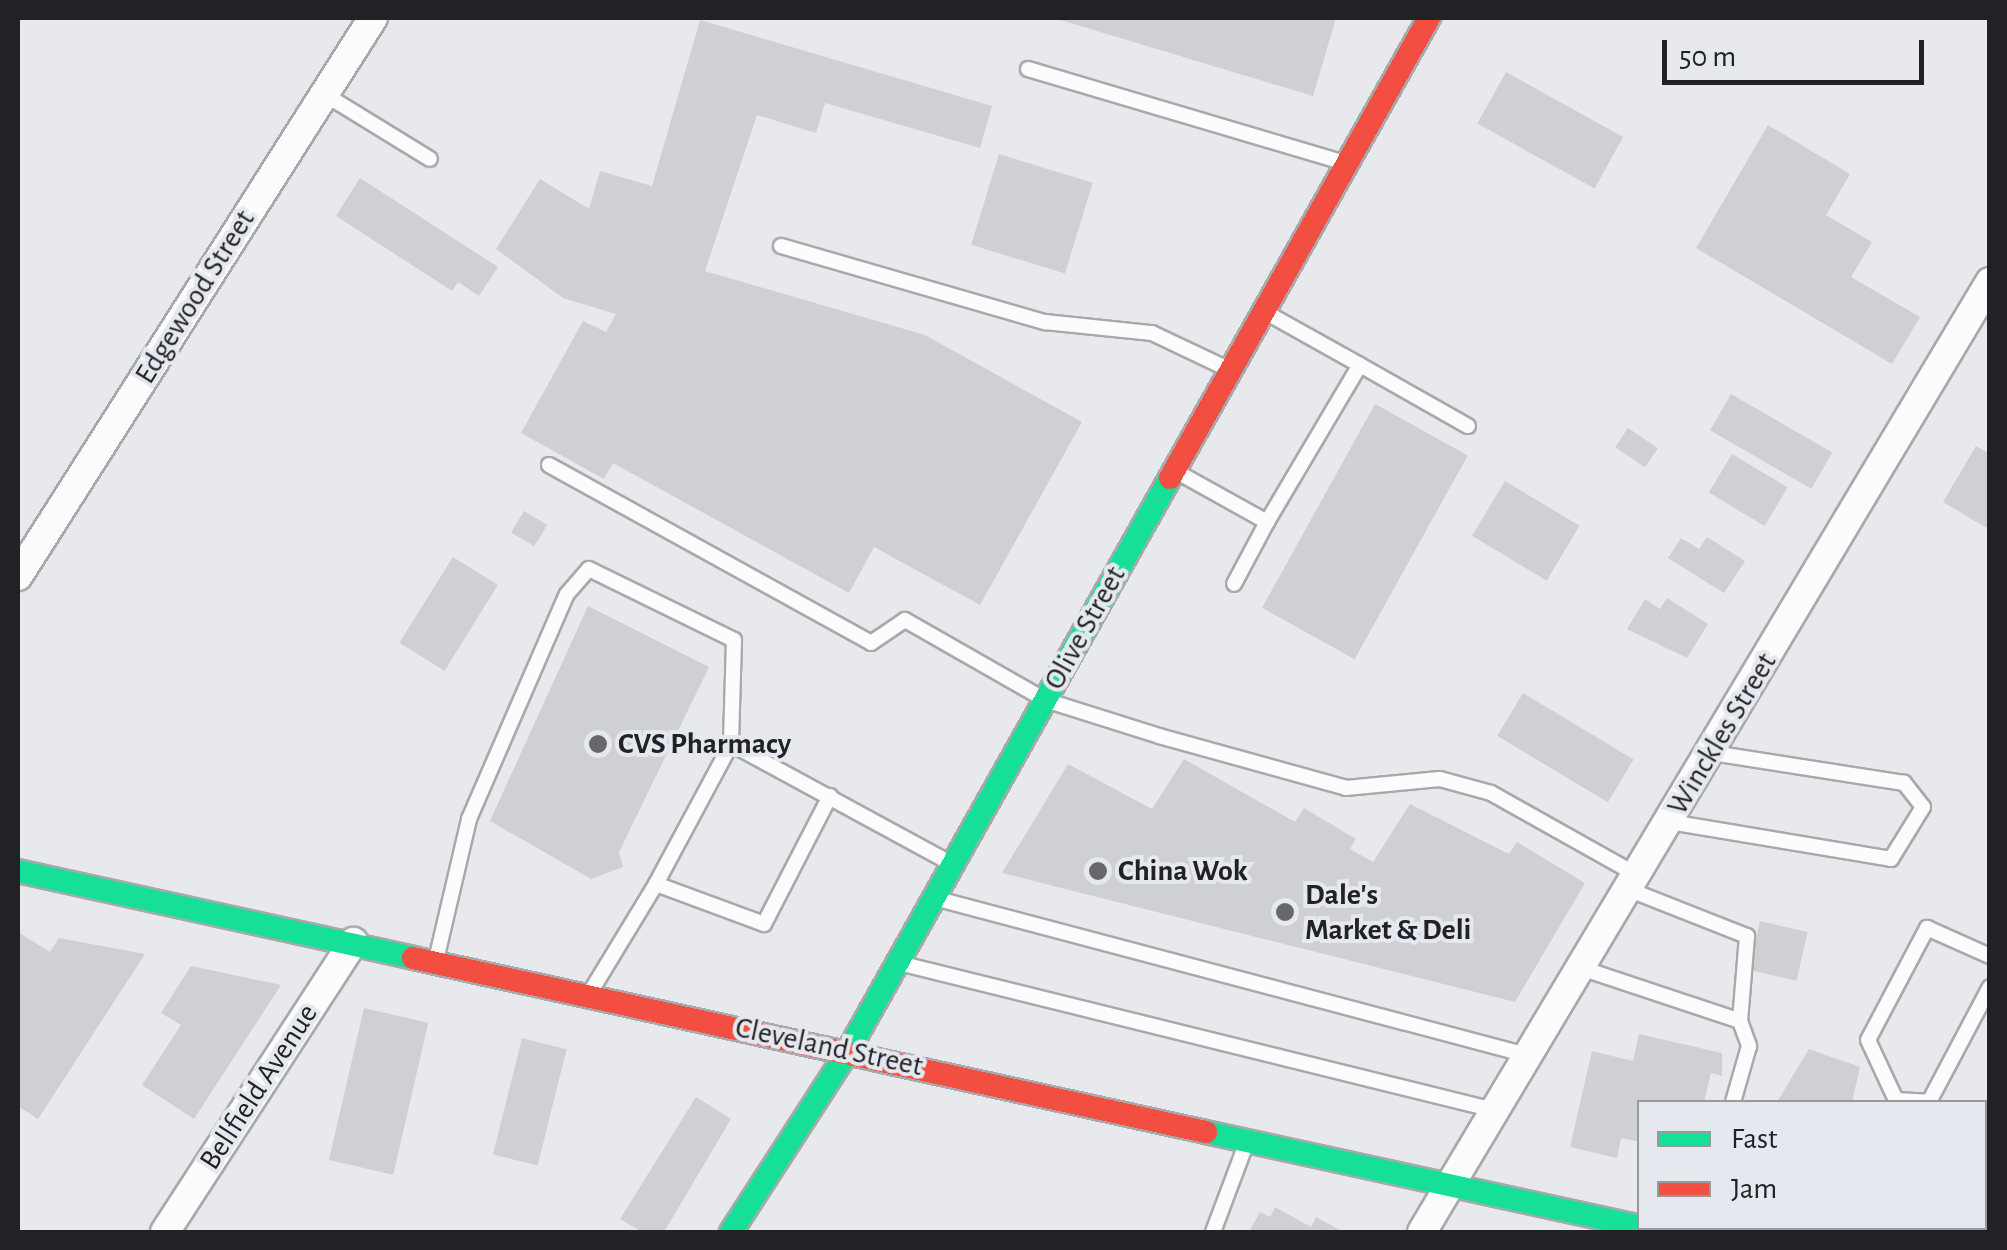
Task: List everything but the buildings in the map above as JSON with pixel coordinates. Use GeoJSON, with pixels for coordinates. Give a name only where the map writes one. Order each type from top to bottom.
{"type":"FeatureCollection","features":[{"type":"Feature","properties":{"kind":"main road","name":"Olive Street"},"geometry":{"type":"LineString","coordinates":[[730,1232],[848,1051],[1429,18]]}},
{"type":"Feature","properties":{"kind":"main road","name":"Cleveland Street"},"geometry":{"type":"LineString","coordinates":[[18,871],[1637,1226]]}},
{"type":"Feature","properties":{"kind":"street","name":"Edgewood Street"},"geometry":{"type":"LineString","coordinates":[[18,576],[373,18]]}},
{"type":"Feature","properties":{"kind":"street","name":"Winckles Street"},"geometry":{"type":"LineString","coordinates":[[1422,1232],[1500,1112],[1990,282]]}},
{"type":"Feature","properties":{"kind":"street","name":"Bellfield Avenue"},"geometry":{"type":"LineString","coordinates":[[165,1232],[353,942]]}},
{"type":"Feature","properties":{"kind":"lane"},"geometry":{"type":"LineString","coordinates":[[1028,70],[1347,164]]}},
{"type":"Feature","properties":{"kind":"lane"},"geometry":{"type":"LineString","coordinates":[[324,94],[430,160]]}},
{"type":"Feature","properties":{"kind":"lane"},"geometry":{"type":"LineString","coordinates":[[781,246],[1045,322],[1152,333],[1230,370]]}},
{"type":"Feature","properties":{"kind":"lane"},"geometry":{"type":"LineString","coordinates":[[1264,311],[1468,426]]}},
{"type":"Feature","properties":{"kind":"lane"},"geometry":{"type":"LineString","coordinates":[[1234,584],[1360,365]]}},
{"type":"Feature","properties":{"kind":"lane"},"geometry":{"type":"LineString","coordinates":[[549,465],[871,644],[905,620],[1045,700],[1346,788],[1440,779],[1491,793],[1635,883],[1747,936],[1740,1021]]}},
{"type":"Feature","properties":{"kind":"lane"},"geometry":{"type":"LineString","coordinates":[[1174,470],[1268,522]]}},
{"type":"Feature","properties":{"kind":"lane"},"geometry":{"type":"LineString","coordinates":[[436,960],[470,818],[567,594],[589,569],[734,640],[731,744],[656,884],[589,994]]}},
{"type":"Feature","properties":{"kind":"lane"},"geometry":{"type":"LineString","coordinates":[[731,744],[953,864]]}},
{"type":"Feature","properties":{"kind":"lane"},"geometry":{"type":"LineString","coordinates":[[1670,822],[1890,859],[1923,807],[1904,784],[1712,753]]}},
{"type":"Feature","properties":{"kind":"lane"},"geometry":{"type":"LineString","coordinates":[[656,884],[764,924],[830,796]]}},
{"type":"Feature","properties":{"kind":"lane"},"geometry":{"type":"LineString","coordinates":[[934,898],[1532,1056]]}},
{"type":"Feature","properties":{"kind":"lane"},"geometry":{"type":"LineString","coordinates":[[1895,1100],[1868,1040],[1926,928],[1990,956]]}},
{"type":"Feature","properties":{"kind":"lane"},"geometry":{"type":"LineString","coordinates":[[897,963],[1500,1112]]}},
{"type":"Feature","properties":{"kind":"lane"},"geometry":{"type":"LineString","coordinates":[[1584,969],[1740,1021],[1750,1031],[1733,1100]]}},
{"type":"Feature","properties":{"kind":"lane"},"geometry":{"type":"LineString","coordinates":[[1930,1100],[1990,986]]}},
{"type":"Feature","properties":{"kind":"lane"},"geometry":{"type":"LineString","coordinates":[[1213,1232],[1248,1140]]}},
{"type":"Feature","properties":{"kind":"traffic: fast"},"geometry":{"type":"LineString","coordinates":[[731,1232],[848,1051],[1170,478]]}},
{"type":"Feature","properties":{"kind":"traffic: fast"},"geometry":{"type":"LineString","coordinates":[[18,871],[413,958]]}},
{"type":"Feature","properties":{"kind":"traffic: fast"},"geometry":{"type":"LineString","coordinates":[[1206,1132],[1637,1226]]}},
{"type":"Feature","properties":{"kind":"traffic: jam"},"geometry":{"type":"LineString","coordinates":[[1170,478],[1429,18]]}},
{"type":"Feature","properties":{"kind":"traffic: jam"},"geometry":{"type":"LineString","coordinates":[[413,958],[1206,1132]]}},
{"type":"Feature","properties":{"kind":"place","name":"CVS Pharmacy"},"geometry":{"type":"Point","coordinates":[598,744]}},
{"type":"Feature","properties":{"kind":"place","name":"China Wok"},"geometry":{"type":"Point","coordinates":[1098,871]}},
{"type":"Feature","properties":{"kind":"place","name":"Dale's Market & Deli"},"geometry":{"type":"Point","coordinates":[1285,912]}}]}
